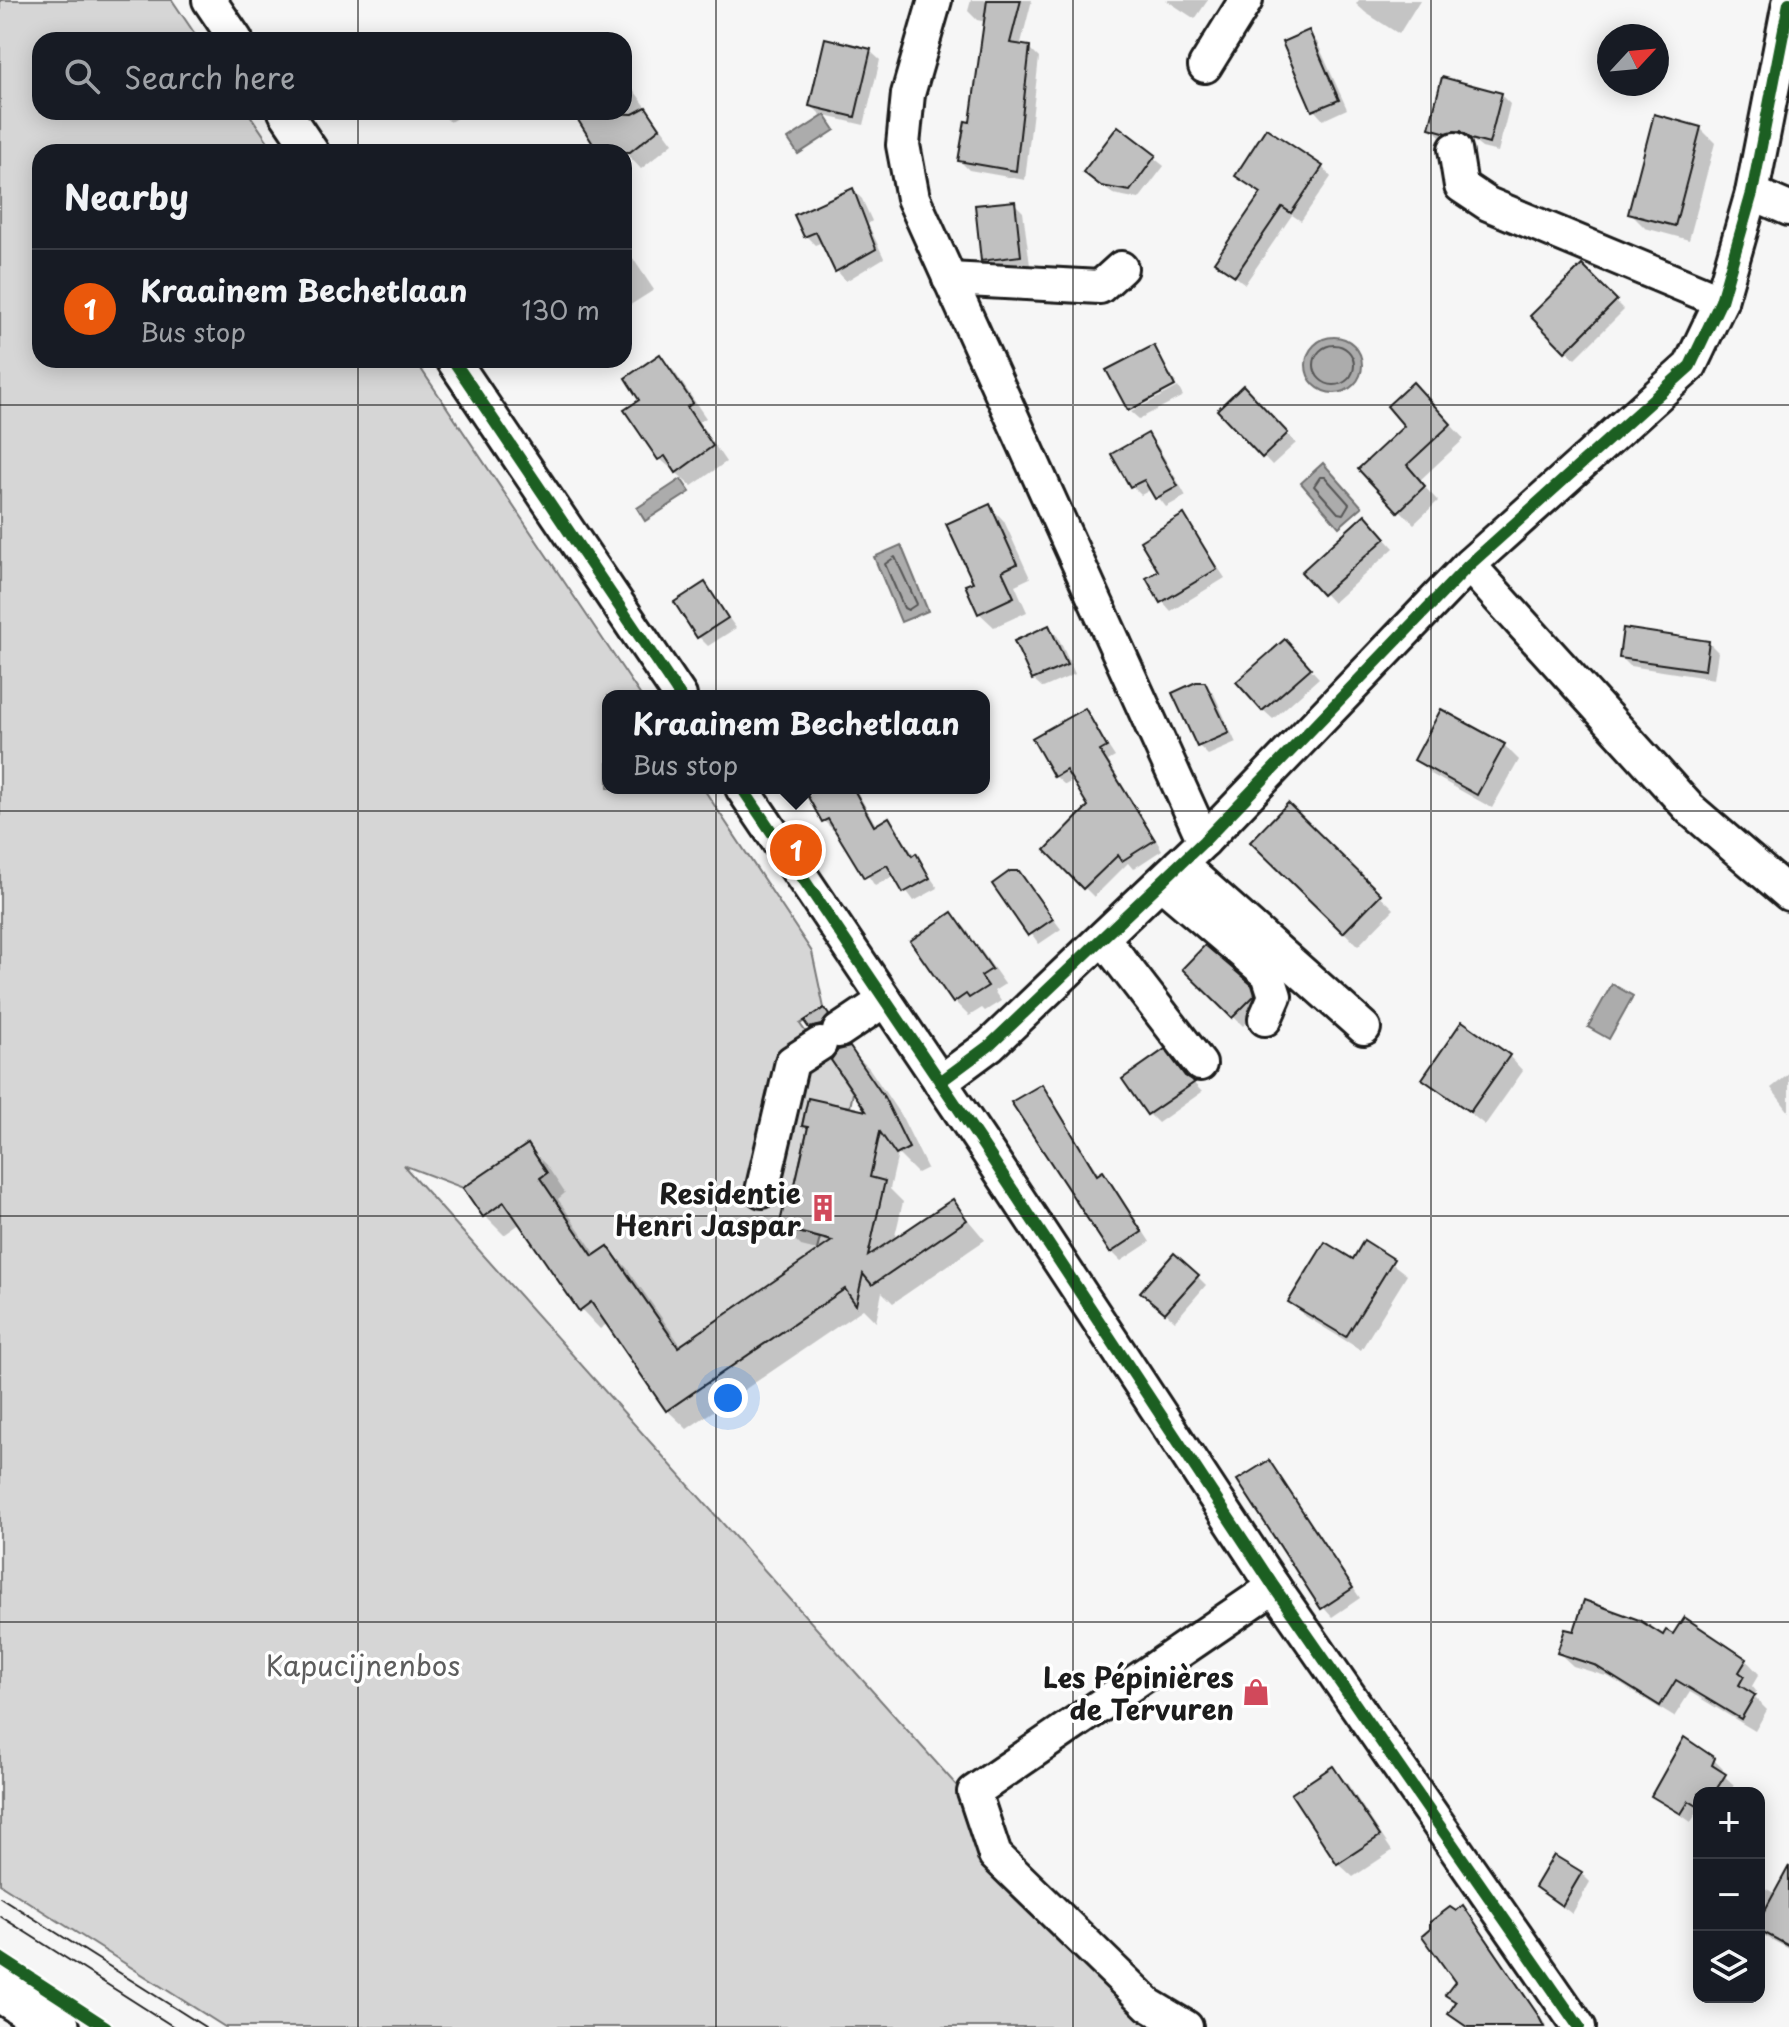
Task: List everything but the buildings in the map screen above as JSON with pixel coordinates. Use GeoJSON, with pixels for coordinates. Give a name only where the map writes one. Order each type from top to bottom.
{"type":"FeatureCollection","features":[{"type":"Feature","properties":{"kind":"main road"},"geometry":{"type":"LineString","coordinates":[[0,1990],[58,2027]]}},
{"type":"Feature","properties":{"kind":"street"},"geometry":{"type":"LineString","coordinates":[[209,0],[231,32]]}},
{"type":"Feature","properties":{"kind":"street"},"geometry":{"type":"LineString","coordinates":[[935,0],[908,94],[903,145],[913,198],[1204,841]]}},
{"type":"Feature","properties":{"kind":"street"},"geometry":{"type":"LineString","coordinates":[[1205,66],[1246,0]]}},
{"type":"Feature","properties":{"kind":"street"},"geometry":{"type":"LineString","coordinates":[[940,1082],[990,1045],[1204,841],[1469,565],[1690,366],[1721,301],[1752,193],[1789,3]]}},
{"type":"Feature","properties":{"kind":"street"},"geometry":{"type":"LineString","coordinates":[[290,120],[307,144]]}},
{"type":"Feature","properties":{"kind":"street"},"geometry":{"type":"LineString","coordinates":[[1455,149],[1461,186],[1488,204],[1721,301]]}},
{"type":"Feature","properties":{"kind":"street"},"geometry":{"type":"LineString","coordinates":[[1752,193],[1789,209]]}},
{"type":"Feature","properties":{"kind":"street"},"geometry":{"type":"LineString","coordinates":[[949,279],[1100,287],[1121,268]]}},
{"type":"Feature","properties":{"kind":"street"},"geometry":{"type":"LineString","coordinates":[[458,368],[676,690]]}},
{"type":"Feature","properties":{"kind":"street"},"geometry":{"type":"LineString","coordinates":[[1469,565],[1690,809],[1789,894]]}},
{"type":"Feature","properties":{"kind":"street"},"geometry":{"type":"LineString","coordinates":[[746,794],[1274,1587],[1579,2027]]}},
{"type":"Feature","properties":{"kind":"street"},"geometry":{"type":"LineString","coordinates":[[1170,874],[1268,974],[1275,996],[1265,1019]]}},
{"type":"Feature","properties":{"kind":"street"},"geometry":{"type":"LineString","coordinates":[[1170,874],[1364,1028]]}},
{"type":"Feature","properties":{"kind":"street"},"geometry":{"type":"LineString","coordinates":[[1103,938],[1200,1064]]}},
{"type":"Feature","properties":{"kind":"street"},"geometry":{"type":"LineString","coordinates":[[762,1191],[792,1062],[885,1000]]}},
{"type":"Feature","properties":{"kind":"street"},"geometry":{"type":"LineString","coordinates":[[1186,2027],[1149,2005],[995,1855],[974,1792],[1274,1587]]}},
{"type":"Feature","properties":{"kind":"green space","name":"Kapucijnenbos"},"geometry":{"type":"Polygon","coordinates":[[[0,0],[172,0],[194,32],[32,32],[32,120],[253,120],[270,144],[32,144],[32,368],[420,368],[637,690],[602,690],[602,794],[707,794],[812,952],[824,1008],[800,1024],[810,1038],[815,1036],[853,1093],[850,1107],[808,1099],[802,1125],[808,1127],[791,1202],[780,1227],[820,1238],[814,1262],[678,1347],[608,1246],[593,1256],[540,1178],[547,1173],[528,1144],[463,1188],[403,1165],[958,1787],[983,1863],[1160,2027],[225,2027],[0,1884],[0,0]]]}},
{"type":"Feature","properties":{"kind":"water"},"geometry":{"type":"Polygon","coordinates":[[[825,115],[835,130],[798,154],[788,139],[825,115]]]}},
{"type":"Feature","properties":{"kind":"water"},"geometry":{"type":"Polygon","coordinates":[[[1334,337],[1354,345],[1362,365],[1354,385],[1334,393],[1314,385],[1306,365],[1314,345],[1334,337]]]}},
{"type":"Feature","properties":{"kind":"water"},"geometry":{"type":"Polygon","coordinates":[[[1323,463],[1362,507],[1339,527],[1301,483],[1323,463]]]}},
{"type":"Feature","properties":{"kind":"water"},"geometry":{"type":"Polygon","coordinates":[[[681,479],[690,492],[645,521],[637,508],[681,479]]]}},
{"type":"Feature","properties":{"kind":"water"},"geometry":{"type":"Polygon","coordinates":[[[901,545],[928,611],[901,622],[874,557],[901,545]]]}},
{"type":"Feature","properties":{"kind":"water"},"geometry":{"type":"Polygon","coordinates":[[[1612,984],[1633,996],[1609,1039],[1588,1027],[1612,984]]]}},
{"type":"Feature","properties":{"kind":"tram line"},"geometry":{"type":"LineString","coordinates":[[0,1897],[205,2027]]}},
{"type":"Feature","properties":{"kind":"tram line"},"geometry":{"type":"LineString","coordinates":[[0,1916],[174,2027]]}},
{"type":"Feature","properties":{"kind":"cycle path"},"geometry":{"type":"LineString","coordinates":[[940,1082],[990,1045],[1204,841],[1469,565],[1690,366],[1721,301],[1752,193],[1789,3]]}},
{"type":"Feature","properties":{"kind":"cycle path"},"geometry":{"type":"LineString","coordinates":[[458,368],[676,690]]}},
{"type":"Feature","properties":{"kind":"cycle path"},"geometry":{"type":"LineString","coordinates":[[746,794],[981,1142],[1274,1587],[1579,2027]]}},
{"type":"Feature","properties":{"kind":"cycle path"},"geometry":{"type":"LineString","coordinates":[[0,1958],[106,2027]]}},
{"type":"Feature","properties":{"kind":"place","name":"Kraainem Bechetlaan"},"geometry":{"type":"Point","coordinates":[796,850]}},
{"type":"Feature","properties":{"kind":"place","name":"Residentie Henri Jaspar"},"geometry":{"type":"Point","coordinates":[823,1208]}},
{"type":"Feature","properties":{"kind":"place","name":"Les Pépinières de Tervuren"},"geometry":{"type":"Point","coordinates":[1256,1692]}}]}
